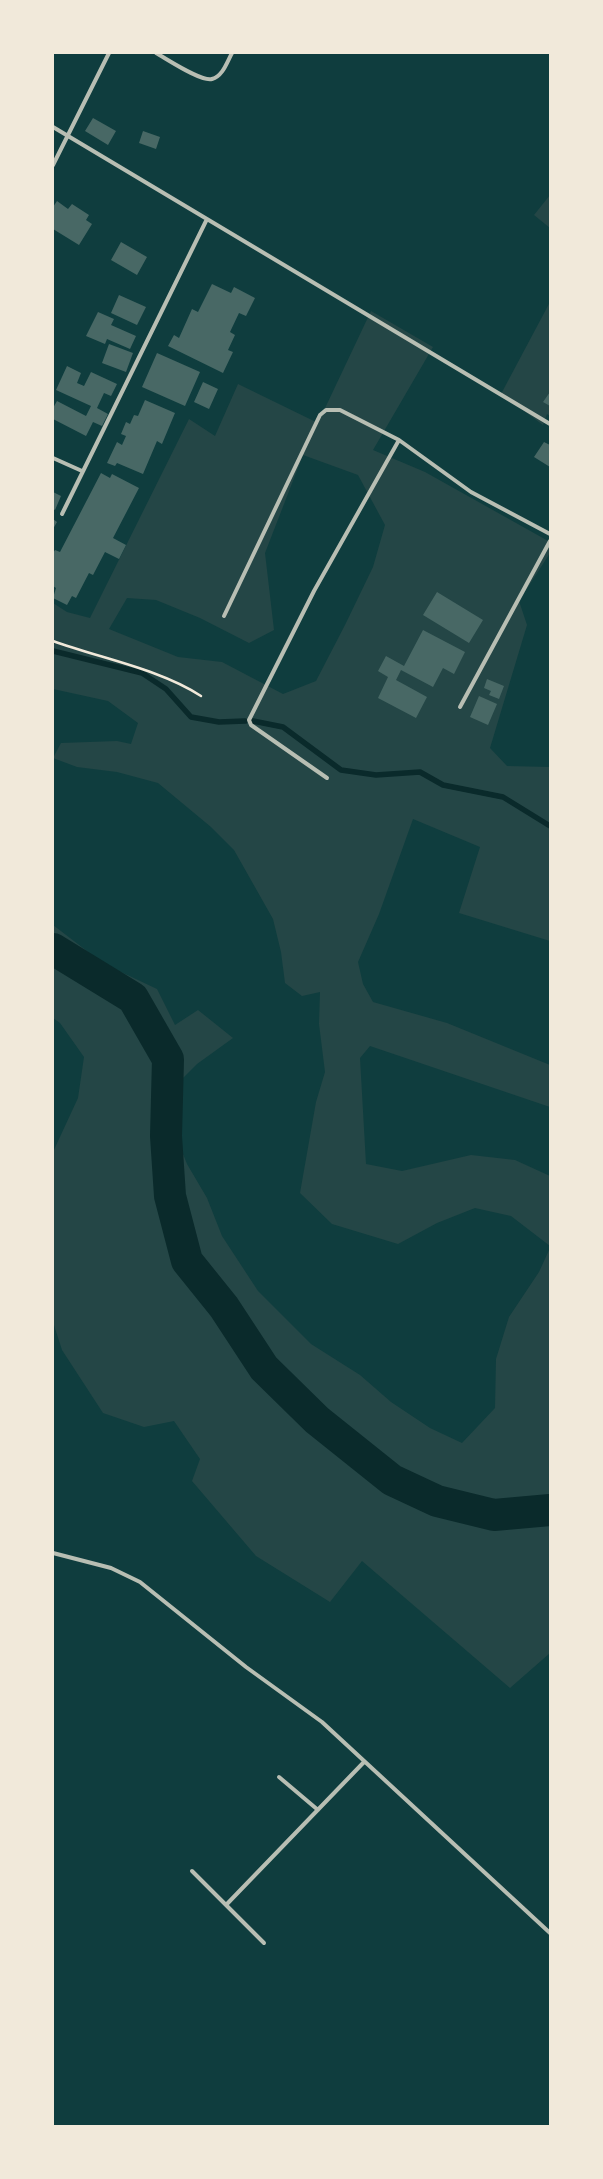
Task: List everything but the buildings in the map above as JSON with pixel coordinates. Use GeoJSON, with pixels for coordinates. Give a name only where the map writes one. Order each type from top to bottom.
{"type":"FeatureCollection","features":[{"type":"Feature","properties":{"kind":"street"},"geometry":{"type":"LineString","coordinates":[[53,165],[66,135],[109,53]]}},
{"type":"Feature","properties":{"kind":"street"},"geometry":{"type":"LineString","coordinates":[[156,53],[203,79],[212,79],[223,71],[232,53]]}},
{"type":"Feature","properties":{"kind":"street"},"geometry":{"type":"LineString","coordinates":[[53,127],[550,424]]}},
{"type":"Feature","properties":{"kind":"street"},"geometry":{"type":"LineString","coordinates":[[62,514],[207,219]]}},
{"type":"Feature","properties":{"kind":"street"},"geometry":{"type":"LineString","coordinates":[[224,616],[320,415],[326,410],[340,410],[399,440],[471,492],[550,534]]}},
{"type":"Feature","properties":{"kind":"street"},"geometry":{"type":"LineString","coordinates":[[327,778],[251,725],[249,720],[314,591],[399,440]]}},
{"type":"Feature","properties":{"kind":"street"},"geometry":{"type":"LineString","coordinates":[[53,458],[82,471]]}},
{"type":"Feature","properties":{"kind":"street"},"geometry":{"type":"LineString","coordinates":[[460,707],[550,541]]}},
{"type":"Feature","properties":{"kind":"street"},"geometry":{"type":"LineString","coordinates":[[53,1553],[111,1568],[140,1582],[246,1666],[322,1722],[550,1933]]}},
{"type":"Feature","properties":{"kind":"street"},"geometry":{"type":"LineString","coordinates":[[226,1905],[364,1762]]}},
{"type":"Feature","properties":{"kind":"street"},"geometry":{"type":"LineString","coordinates":[[279,1777],[318,1810]]}},
{"type":"Feature","properties":{"kind":"street"},"geometry":{"type":"LineString","coordinates":[[192,1871],[264,1942]]}},
{"type":"Feature","properties":{"kind":"path"},"geometry":{"type":"LineString","coordinates":[[53,641],[80,651],[114,660],[172,682],[201,696]]}},
{"type":"Feature","properties":{"kind":"shaded area"},"geometry":{"type":"Polygon","coordinates":[[[550,195],[550,228],[534,215],[550,195]]]}},
{"type":"Feature","properties":{"kind":"shaded area"},"geometry":{"type":"Polygon","coordinates":[[[550,302],[550,416],[547,414],[543,425],[501,394],[550,302]]]}},
{"type":"Feature","properties":{"kind":"shaded area"},"geometry":{"type":"Polygon","coordinates":[[[371,311],[433,347],[373,450],[425,472],[550,542],[550,553],[519,601],[527,625],[490,748],[507,766],[550,767],[550,941],[459,913],[480,847],[413,819],[379,914],[358,962],[363,984],[373,1002],[447,1023],[550,1065],[550,1107],[370,1046],[360,1058],[366,1164],[402,1171],[471,1155],[515,1160],[550,1176],[550,1246],[511,1216],[475,1208],[437,1223],[398,1244],[332,1224],[300,1193],[316,1102],[325,1072],[319,1024],[320,992],[302,996],[285,983],[281,952],[273,919],[234,850],[211,827],[158,783],[117,772],[77,767],[53,758],[61,743],[117,741],[131,744],[138,723],[108,701],[53,689],[53,603],[67,612],[90,618],[189,419],[215,436],[238,384],[318,423],[371,311]],[[303,455],[265,553],[274,630],[249,643],[200,618],[156,600],[127,598],[109,629],[178,657],[222,662],[283,694],[316,681],[373,567],[385,525],[358,475],[303,455]]]}},
{"type":"Feature","properties":{"kind":"shaded area"},"geometry":{"type":"Polygon","coordinates":[[[53,925],[104,964],[157,989],[175,1025],[198,1010],[233,1038],[197,1064],[175,1086],[169,1119],[187,1164],[207,1198],[222,1236],[258,1291],[311,1344],[360,1375],[391,1402],[430,1428],[462,1443],[495,1408],[496,1359],[509,1317],[539,1272],[550,1248],[550,1653],[510,1688],[362,1561],[330,1602],[256,1556],[192,1481],[200,1459],[174,1421],[144,1427],[103,1413],[62,1350],[53,1322],[53,1152],[78,1098],[84,1057],[60,1023],[53,1018],[53,925]]]}},
{"type":"Feature","properties":{"kind":"waterway"},"geometry":{"type":"LineString","coordinates":[[53,651],[142,673],[166,689],[191,717],[219,722],[245,721]]}},
{"type":"Feature","properties":{"kind":"waterway"},"geometry":{"type":"LineString","coordinates":[[253,721],[283,727],[341,770],[376,775],[420,772],[443,785],[503,797],[550,826]]}},
{"type":"Feature","properties":{"kind":"waterway"},"geometry":{"type":"LineString","coordinates":[[53,949],[133,998],[168,1059],[166,1136],[170,1196],[187,1261],[224,1307],[264,1368],[317,1420],[392,1480],[437,1501],[494,1515],[550,1510]]}}]}
